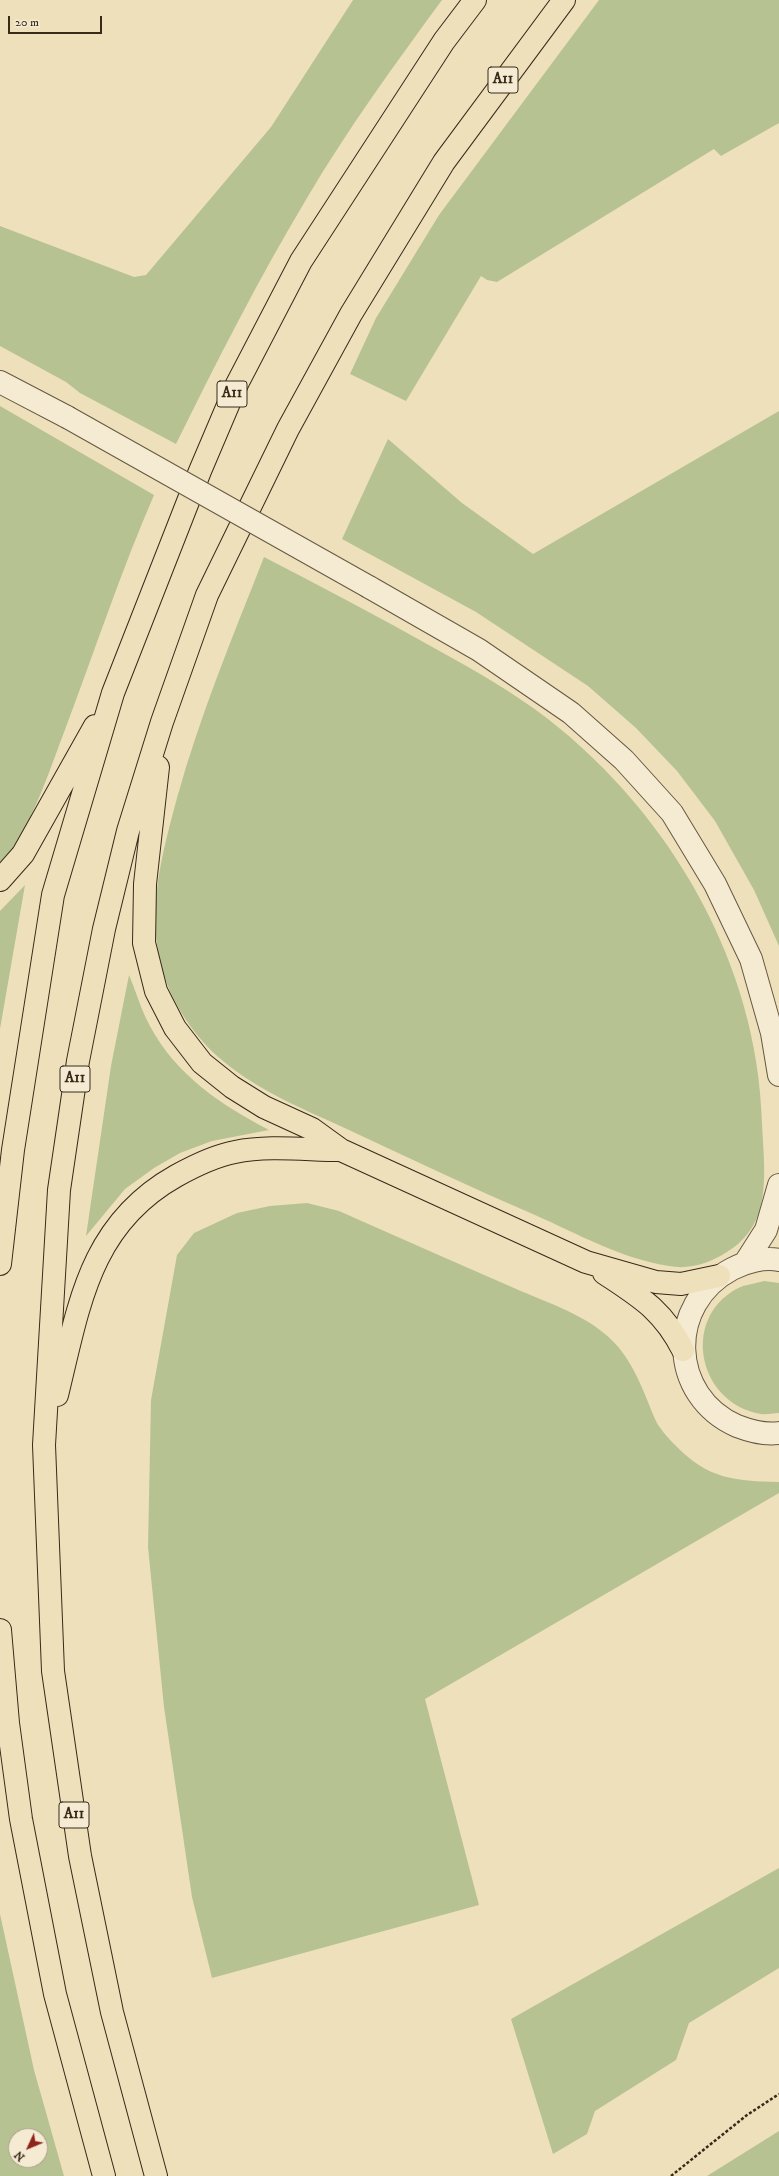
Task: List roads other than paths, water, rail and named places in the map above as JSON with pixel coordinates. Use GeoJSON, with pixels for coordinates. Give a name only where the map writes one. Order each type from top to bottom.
{"type":"FeatureCollection","features":[{"type":"Feature","properties":{"kind":"highway","name":"A11"},"geometry":{"type":"LineString","coordinates":[[0,1264],[13,1150],[53,896],[113,693],[200,471],[237,384],[294,274],[393,116],[444,41],[475,0]]}},
{"type":"Feature","properties":{"kind":"highway","name":"A11"},"geometry":{"type":"LineString","coordinates":[[156,2176],[112,2012],[80,1856],[53,1671],[44,1445],[59,1190],[78,1061],[104,929],[126,839],[162,722],[207,595],[288,430],[351,314],[444,162],[564,0]]}},
{"type":"Feature","properties":{"kind":"highway"},"geometry":{"type":"LineString","coordinates":[[0,880],[23,854],[113,693]]}},
{"type":"Feature","properties":{"kind":"highway"},"geometry":{"type":"LineString","coordinates":[[162,722],[145,884],[144,943],[156,991],[175,1028],[202,1063],[232,1087],[264,1107],[312,1129],[341,1150],[586,1262],[656,1282],[681,1284],[719,1276]]}},
{"type":"Feature","properties":{"kind":"highway"},"geometry":{"type":"LineString","coordinates":[[44,1445],[83,1291],[97,1257],[113,1230],[133,1208],[160,1185],[196,1165],[235,1152],[276,1149],[341,1150]]}},
{"type":"Feature","properties":{"kind":"highway"},"geometry":{"type":"LineString","coordinates":[[586,1262],[648,1303],[672,1329],[683,1350]]}},
{"type":"Feature","properties":{"kind":"highway"},"geometry":{"type":"LineString","coordinates":[[0,1630],[8,1723],[23,1827],[55,1994],[104,2176]]}},
{"type":"Feature","properties":{"kind":"street"},"geometry":{"type":"LineString","coordinates":[[0,382],[67,417],[369,586],[479,650],[571,713],[624,760],[672,813],[715,884],[751,959],[772,1033],[779,1075]]}},
{"type":"Feature","properties":{"kind":"street"},"geometry":{"type":"LineString","coordinates":[[744,1263],[766,1230],[779,1185]]}},
{"type":"Feature","properties":{"kind":"street"},"geometry":{"type":"LineString","coordinates":[[779,1260],[744,1263],[719,1276],[699,1296],[687,1322],[683,1350],[689,1377],[703,1401],[724,1420],[749,1431],[779,1433]]}}]}
